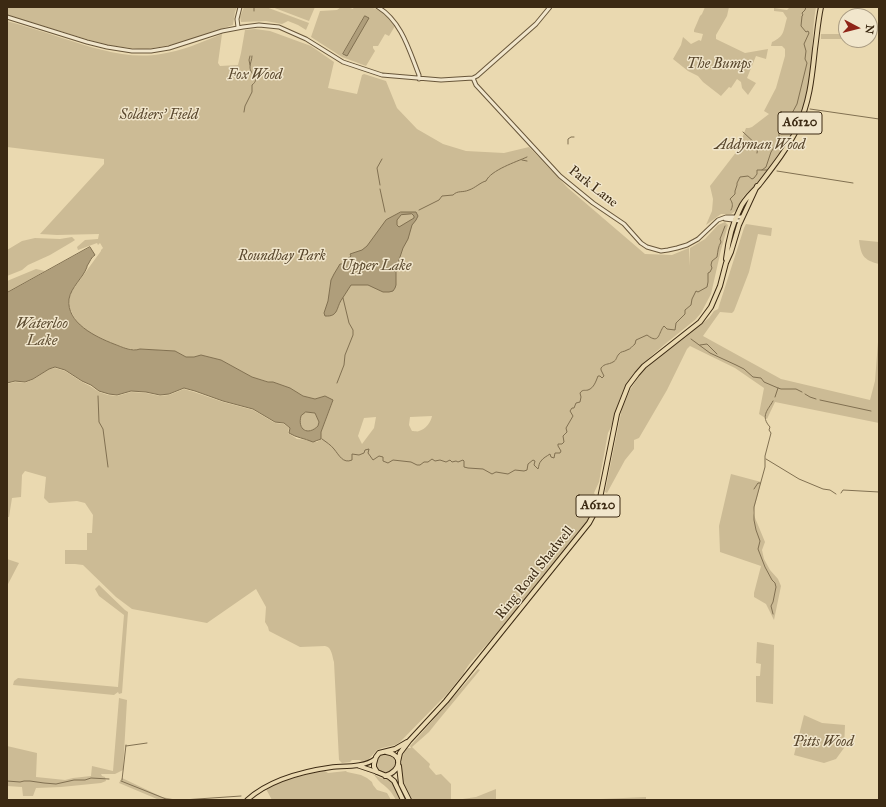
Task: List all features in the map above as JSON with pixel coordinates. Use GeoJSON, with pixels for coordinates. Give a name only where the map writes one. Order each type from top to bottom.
{"type":"FeatureCollection","features":[{"type":"Feature","properties":{"kind":"highway","name":"A6120"},"geometry":{"type":"LineString","coordinates":[[738,219],[757,186],[792,139],[801,121],[811,85],[821,7]]}},
{"type":"Feature","properties":{"kind":"highway","name":"Ring Road Shadwell"},"geometry":{"type":"LineString","coordinates":[[398,763],[400,753],[409,741],[446,701],[590,523],[599,503],[617,414],[628,386],[644,366],[692,329],[705,316],[711,307],[717,294],[726,264],[727,251],[738,219]]}},
{"type":"Feature","properties":{"kind":"highway","name":"Ring Road Shadwell"},"geometry":{"type":"LineString","coordinates":[[384,752],[395,749],[409,741]]}},
{"type":"Feature","properties":{"kind":"highway"},"geometry":{"type":"LineString","coordinates":[[403,800],[394,781],[377,772],[374,767],[375,759],[378,755],[384,752],[393,754],[397,758],[401,784],[409,800]]}},
{"type":"Feature","properties":{"kind":"highway"},"geometry":{"type":"LineString","coordinates":[[385,776],[393,773],[397,768],[398,763]]}},
{"type":"Feature","properties":{"kind":"main road"},"geometry":{"type":"LineString","coordinates":[[247,800],[265,787],[282,780],[309,772],[369,763],[375,759]]}},
{"type":"Feature","properties":{"kind":"main road"},"geometry":{"type":"LineString","coordinates":[[357,765],[377,772]]}},
{"type":"Feature","properties":{"kind":"street"},"geometry":{"type":"LineString","coordinates":[[238,27],[237,19],[240,7]]}},
{"type":"Feature","properties":{"kind":"street"},"geometry":{"type":"LineString","coordinates":[[378,7],[391,18],[402,34],[420,79]]}},
{"type":"Feature","properties":{"kind":"street"},"geometry":{"type":"LineString","coordinates":[[7,17],[87,42],[132,51],[150,51],[170,48],[238,27],[259,25],[281,28],[306,39],[343,62],[373,73],[394,77],[441,80],[473,78],[481,74],[536,24],[550,7]]}},
{"type":"Feature","properties":{"kind":"street","name":"Park Lane"},"geometry":{"type":"LineString","coordinates":[[473,78],[476,85],[560,176],[593,203],[624,224],[641,243],[647,247],[661,251],[687,245],[698,239],[715,222],[726,217],[738,219]]}},
{"type":"Feature","properties":{"kind":"green space"},"geometry":{"type":"Polygon","coordinates":[[[7,7],[237,7],[233,25],[176,44],[148,49],[138,49],[106,45],[7,15],[7,7]]]}},
{"type":"Feature","properties":{"kind":"green space"},"geometry":{"type":"Polygon","coordinates":[[[244,7],[266,7],[309,23],[306,30],[288,21],[282,24],[266,21],[241,22],[240,17],[244,7]]]}},
{"type":"Feature","properties":{"kind":"green space"},"geometry":{"type":"Polygon","coordinates":[[[272,7],[315,7],[309,21],[272,7]]]}},
{"type":"Feature","properties":{"kind":"green space"},"geometry":{"type":"Polygon","coordinates":[[[341,7],[353,9],[354,7],[374,8],[382,12],[395,26],[389,36],[385,34],[378,46],[373,46],[375,51],[366,66],[342,57],[311,37],[320,11],[337,10],[341,7]]]}},
{"type":"Feature","properties":{"kind":"green space","name":"The Bumps"},"geometry":{"type":"Polygon","coordinates":[[[705,7],[729,7],[727,16],[716,35],[716,39],[745,53],[768,49],[766,59],[756,56],[747,78],[756,83],[748,95],[742,88],[741,82],[737,79],[731,88],[729,87],[721,96],[703,82],[698,76],[688,71],[673,59],[681,45],[683,37],[691,44],[699,40],[701,41],[703,34],[694,32],[694,30],[705,7]]]}},
{"type":"Feature","properties":{"kind":"green space","name":"Addyman Wood"},"geometry":{"type":"Polygon","coordinates":[[[790,7],[816,7],[811,75],[802,112],[790,138],[788,137],[763,177],[743,197],[737,210],[731,214],[721,214],[706,225],[712,211],[713,199],[710,186],[737,151],[746,128],[752,127],[769,114],[764,111],[776,88],[785,56],[785,49],[782,46],[771,46],[772,42],[779,38],[783,33],[787,18],[783,12],[774,11],[774,8],[787,10],[790,7]]]}},
{"type":"Feature","properties":{"kind":"green space"},"geometry":{"type":"Polygon","coordinates":[[[7,21],[99,49],[136,55],[161,54],[177,51],[222,34],[218,63],[220,66],[238,65],[245,30],[255,29],[270,31],[311,46],[334,62],[328,88],[357,94],[362,75],[364,74],[386,81],[397,108],[417,129],[443,144],[466,151],[504,153],[529,147],[568,188],[645,254],[672,255],[689,248],[689,266],[690,248],[705,239],[718,225],[725,222],[728,225],[711,294],[701,313],[695,320],[647,360],[630,379],[624,389],[608,433],[599,482],[594,493],[598,499],[588,522],[471,662],[447,694],[400,742],[377,750],[368,760],[352,760],[350,762],[342,763],[339,760],[334,662],[330,650],[325,646],[300,647],[269,631],[265,622],[266,607],[256,589],[207,623],[132,609],[116,597],[83,565],[65,564],[65,550],[87,550],[87,533],[92,533],[93,515],[85,503],[77,501],[49,503],[44,498],[46,477],[25,471],[22,475],[21,497],[12,498],[9,517],[7,517],[7,384],[15,382],[25,383],[49,369],[55,368],[65,371],[99,392],[108,395],[117,396],[131,392],[160,396],[169,395],[184,389],[253,410],[275,423],[284,424],[289,428],[288,433],[297,439],[309,440],[313,442],[317,442],[321,439],[321,432],[333,401],[325,396],[315,399],[303,396],[290,388],[252,377],[221,360],[201,355],[186,357],[175,351],[122,347],[93,335],[86,330],[73,316],[69,306],[70,297],[71,292],[103,248],[100,243],[98,245],[97,243],[78,250],[77,247],[85,240],[98,239],[99,234],[40,234],[104,164],[104,159],[7,147],[7,21]],[[432,416],[410,417],[409,425],[412,431],[424,429],[431,421],[432,416]],[[376,417],[364,418],[358,436],[362,444],[374,428],[376,417]]]}},
{"type":"Feature","properties":{"kind":"green space"},"geometry":{"type":"Polygon","coordinates":[[[821,34],[838,34],[838,39],[821,39],[821,34]]]}},
{"type":"Feature","properties":{"kind":"green space"},"geometry":{"type":"Polygon","coordinates":[[[746,224],[772,228],[771,236],[758,234],[749,272],[734,311],[732,313],[720,312],[703,336],[781,379],[870,400],[875,381],[879,342],[879,423],[775,402],[767,419],[759,414],[764,388],[735,368],[690,346],[687,349],[667,390],[639,438],[634,440],[634,449],[625,460],[607,493],[605,492],[622,408],[630,390],[642,371],[659,356],[709,318],[714,311],[718,309],[746,224]]]}},
{"type":"Feature","properties":{"kind":"green space"},"geometry":{"type":"Polygon","coordinates":[[[72,237],[75,240],[72,242],[50,255],[28,265],[22,270],[7,276],[7,250],[22,241],[35,238],[60,239],[72,237]]]}},
{"type":"Feature","properties":{"kind":"green space"},"geometry":{"type":"Polygon","coordinates":[[[859,240],[879,242],[879,264],[866,259],[862,253],[859,240]]]}},
{"type":"Feature","properties":{"kind":"green space"},"geometry":{"type":"Polygon","coordinates":[[[36,269],[45,271],[7,293],[7,281],[36,269]]]}},
{"type":"Feature","properties":{"kind":"green space"},"geometry":{"type":"Polygon","coordinates":[[[306,412],[315,413],[319,422],[318,426],[311,431],[304,430],[301,425],[301,416],[306,412]]]}},
{"type":"Feature","properties":{"kind":"green space"},"geometry":{"type":"Polygon","coordinates":[[[731,474],[761,482],[753,513],[765,542],[762,550],[764,559],[781,586],[774,620],[766,604],[754,597],[761,566],[720,552],[719,526],[731,474]]]}},
{"type":"Feature","properties":{"kind":"green space"},"geometry":{"type":"Polygon","coordinates":[[[7,559],[19,563],[7,586],[7,559]]]}},
{"type":"Feature","properties":{"kind":"green space"},"geometry":{"type":"Polygon","coordinates":[[[99,585],[128,612],[122,693],[119,694],[118,692],[114,695],[13,685],[14,681],[18,678],[118,687],[124,615],[99,596],[95,589],[99,585]]]}},
{"type":"Feature","properties":{"kind":"green space"},"geometry":{"type":"Polygon","coordinates":[[[757,642],[774,645],[773,704],[756,702],[756,676],[760,676],[761,664],[756,663],[757,642]]]}},
{"type":"Feature","properties":{"kind":"green space"},"geometry":{"type":"Polygon","coordinates":[[[478,669],[480,670],[429,732],[412,747],[430,764],[429,767],[436,775],[441,774],[451,784],[451,800],[411,800],[405,789],[401,776],[403,756],[407,747],[411,748],[410,746],[478,669]]]}},
{"type":"Feature","properties":{"kind":"green space"},"geometry":{"type":"Polygon","coordinates":[[[119,698],[127,700],[123,770],[115,774],[101,774],[105,777],[106,781],[101,783],[36,788],[33,796],[23,796],[22,787],[7,786],[7,746],[37,753],[36,777],[65,780],[91,776],[92,766],[113,771],[119,698]]]}},
{"type":"Feature","properties":{"kind":"green space","name":"Pitts Wood"},"geometry":{"type":"Polygon","coordinates":[[[804,715],[822,723],[845,725],[844,748],[836,759],[824,763],[794,755],[804,715]]]}},
{"type":"Feature","properties":{"kind":"green space"},"geometry":{"type":"Polygon","coordinates":[[[385,753],[394,757],[397,764],[397,767],[388,775],[378,771],[376,765],[378,757],[385,753]]]}},
{"type":"Feature","properties":{"kind":"green space"},"geometry":{"type":"Polygon","coordinates":[[[324,770],[328,773],[346,771],[361,775],[372,782],[377,790],[387,793],[391,800],[272,800],[266,789],[285,781],[324,770]]]}},
{"type":"Feature","properties":{"kind":"green space"},"geometry":{"type":"Polygon","coordinates":[[[371,772],[392,782],[401,800],[396,800],[390,790],[371,772]]]}},
{"type":"Feature","properties":{"kind":"green space"},"geometry":{"type":"Polygon","coordinates":[[[122,778],[162,797],[178,800],[157,799],[119,783],[122,778]]]}},
{"type":"Feature","properties":{"kind":"green space"},"geometry":{"type":"Polygon","coordinates":[[[496,789],[496,800],[456,800],[476,797],[496,789]]]}},
{"type":"Feature","properties":{"kind":"green space"},"geometry":{"type":"Polygon","coordinates":[[[646,797],[646,800],[601,800],[601,799],[646,797]]]}},
{"type":"Feature","properties":{"kind":"water"},"geometry":{"type":"Polygon","coordinates":[[[365,16],[369,18],[347,56],[343,54],[365,16]]]}},
{"type":"Feature","properties":{"kind":"water","name":"Upper Lake"},"geometry":{"type":"Polygon","coordinates":[[[401,212],[416,212],[418,216],[412,225],[397,266],[395,288],[393,291],[383,292],[368,285],[351,285],[335,313],[330,316],[325,316],[324,313],[328,301],[331,280],[340,264],[351,256],[350,254],[362,250],[367,246],[386,220],[401,212]],[[412,214],[401,215],[397,220],[397,225],[399,227],[414,218],[412,214]]]}},
{"type":"Feature","properties":{"kind":"water","name":"Waterloo Lake"},"geometry":{"type":"Polygon","coordinates":[[[90,247],[95,255],[72,290],[69,299],[69,308],[72,315],[84,328],[99,337],[127,349],[175,351],[186,357],[201,355],[221,360],[252,377],[290,388],[303,396],[315,399],[325,396],[333,400],[321,432],[321,439],[313,442],[295,436],[289,433],[290,428],[284,423],[275,422],[253,409],[184,388],[169,394],[160,395],[131,391],[117,395],[109,394],[99,391],[65,370],[55,367],[25,382],[15,381],[7,383],[7,293],[90,247]],[[306,412],[301,416],[300,421],[304,430],[311,431],[318,426],[319,422],[315,413],[306,412]]]}},
{"type":"Feature","properties":{"kind":"waterway"},"geometry":{"type":"LineString","coordinates":[[783,130],[797,104],[807,63],[805,59],[806,51],[804,44],[809,33],[808,31],[806,32],[801,26],[802,13],[806,7]]}},
{"type":"Feature","properties":{"kind":"waterway"},"geometry":{"type":"LineString","coordinates":[[250,56],[250,65]]}},
{"type":"Feature","properties":{"kind":"waterway"},"geometry":{"type":"LineString","coordinates":[[244,112],[245,106],[252,92],[252,85],[255,80],[250,70],[252,56]]}},
{"type":"Feature","properties":{"kind":"waterway"},"geometry":{"type":"LineString","coordinates":[[810,109],[879,119]]}},
{"type":"Feature","properties":{"kind":"waterway"},"geometry":{"type":"LineString","coordinates":[[743,132],[758,146],[757,153]]}},
{"type":"Feature","properties":{"kind":"waterway"},"geometry":{"type":"LineString","coordinates":[[779,138],[780,132]]}},
{"type":"Feature","properties":{"kind":"waterway"},"geometry":{"type":"LineString","coordinates":[[568,144],[568,139],[574,137]]}},
{"type":"Feature","properties":{"kind":"waterway"},"geometry":{"type":"LineString","coordinates":[[731,210],[732,202],[730,199],[735,194],[740,177],[748,176],[752,179],[757,174],[757,170],[762,170],[766,167],[771,152],[781,137]]}},
{"type":"Feature","properties":{"kind":"waterway"},"geometry":{"type":"LineString","coordinates":[[419,210],[439,200],[442,196],[467,191],[486,181],[498,170],[527,157]]}},
{"type":"Feature","properties":{"kind":"waterway"},"geometry":{"type":"LineString","coordinates":[[380,185],[377,168],[382,159]]}},
{"type":"Feature","properties":{"kind":"waterway"},"geometry":{"type":"LineString","coordinates":[[522,160],[527,161]]}},
{"type":"Feature","properties":{"kind":"waterway"},"geometry":{"type":"LineString","coordinates":[[762,170],[767,170]]}},
{"type":"Feature","properties":{"kind":"waterway"},"geometry":{"type":"LineString","coordinates":[[777,171],[853,183]]}},
{"type":"Feature","properties":{"kind":"waterway"},"geometry":{"type":"LineString","coordinates":[[380,189],[385,212]]}},
{"type":"Feature","properties":{"kind":"waterway"},"geometry":{"type":"LineString","coordinates":[[322,439],[346,461],[352,460],[352,454],[359,455],[364,453],[365,450],[369,449],[368,453],[373,460],[379,456],[383,457],[383,461],[388,463],[393,460],[411,462],[420,465],[432,459],[435,461],[440,460],[446,462],[450,460],[452,462],[463,460],[464,467],[483,469],[492,474],[496,472],[508,474],[515,470],[527,470],[528,464],[533,460],[535,461],[534,465],[538,469],[540,462],[545,457],[550,454],[551,457],[554,458],[555,453],[560,453],[561,451],[558,444],[562,444],[564,442],[563,436],[567,432],[566,428],[573,416],[570,411],[574,408],[576,403],[580,402],[580,393],[592,388],[598,376],[602,378],[604,376],[601,370],[602,366],[611,363],[620,353],[630,349],[635,344],[636,340],[647,335],[654,339],[657,338],[664,326],[667,329],[675,330],[676,323],[685,314],[685,310],[691,305],[696,291],[698,292],[707,287],[708,273],[712,268],[712,261],[717,257],[721,242],[720,239],[725,226]]}},
{"type":"Feature","properties":{"kind":"waterway"},"geometry":{"type":"LineString","coordinates":[[337,383],[344,365],[345,355],[353,335],[353,330],[349,323],[343,298]]}},
{"type":"Feature","properties":{"kind":"waterway"},"geometry":{"type":"LineString","coordinates":[[691,339],[710,353],[744,369],[753,377],[761,378],[764,382],[781,389],[796,389],[802,392]]}},
{"type":"Feature","properties":{"kind":"waterway"},"geometry":{"type":"LineString","coordinates":[[700,345],[707,344],[717,354]]}},
{"type":"Feature","properties":{"kind":"waterway"},"geometry":{"type":"LineString","coordinates":[[775,397],[778,388]]}},
{"type":"Feature","properties":{"kind":"waterway"},"geometry":{"type":"LineString","coordinates":[[805,394],[816,399]]}},
{"type":"Feature","properties":{"kind":"waterway"},"geometry":{"type":"LineString","coordinates":[[98,396],[99,422],[103,429],[108,467]]}},
{"type":"Feature","properties":{"kind":"waterway"},"geometry":{"type":"LineString","coordinates":[[820,400],[871,411]]}},
{"type":"Feature","properties":{"kind":"waterway"},"geometry":{"type":"LineString","coordinates":[[773,401],[765,416],[771,433],[765,456],[765,467],[754,507],[754,520],[760,541],[758,549],[765,567],[776,587],[771,606],[773,614]]}},
{"type":"Feature","properties":{"kind":"waterway"},"geometry":{"type":"LineString","coordinates":[[766,459],[799,479],[823,489],[830,490],[836,494]]}},
{"type":"Feature","properties":{"kind":"waterway"},"geometry":{"type":"LineString","coordinates":[[754,489],[758,483],[760,483]]}},
{"type":"Feature","properties":{"kind":"waterway"},"geometry":{"type":"LineString","coordinates":[[841,493],[843,490],[879,492]]}},
{"type":"Feature","properties":{"kind":"waterway"},"geometry":{"type":"LineString","coordinates":[[126,746],[147,743]]}},
{"type":"Feature","properties":{"kind":"waterway"},"geometry":{"type":"LineString","coordinates":[[122,780],[126,745]]}},
{"type":"Feature","properties":{"kind":"waterway"},"geometry":{"type":"LineString","coordinates":[[7,781],[30,781],[56,784],[91,778],[109,779]]}},
{"type":"Feature","properties":{"kind":"waterway"},"geometry":{"type":"LineString","coordinates":[[121,781],[166,799],[178,800]]}},
{"type":"Feature","properties":{"kind":"waterway"},"geometry":{"type":"LineString","coordinates":[[183,800],[241,796]]}},
{"type":"Feature","properties":{"kind":"park label","name":"Fox Wood"},"geometry":{"type":"Point","coordinates":[255,76]}},
{"type":"Feature","properties":{"kind":"park label","name":"Soldiers' Field"},"geometry":{"type":"Point","coordinates":[159,116]}},
{"type":"Feature","properties":{"kind":"park label","name":"Roundhay Park"},"geometry":{"type":"Point","coordinates":[282,257]}}]}
